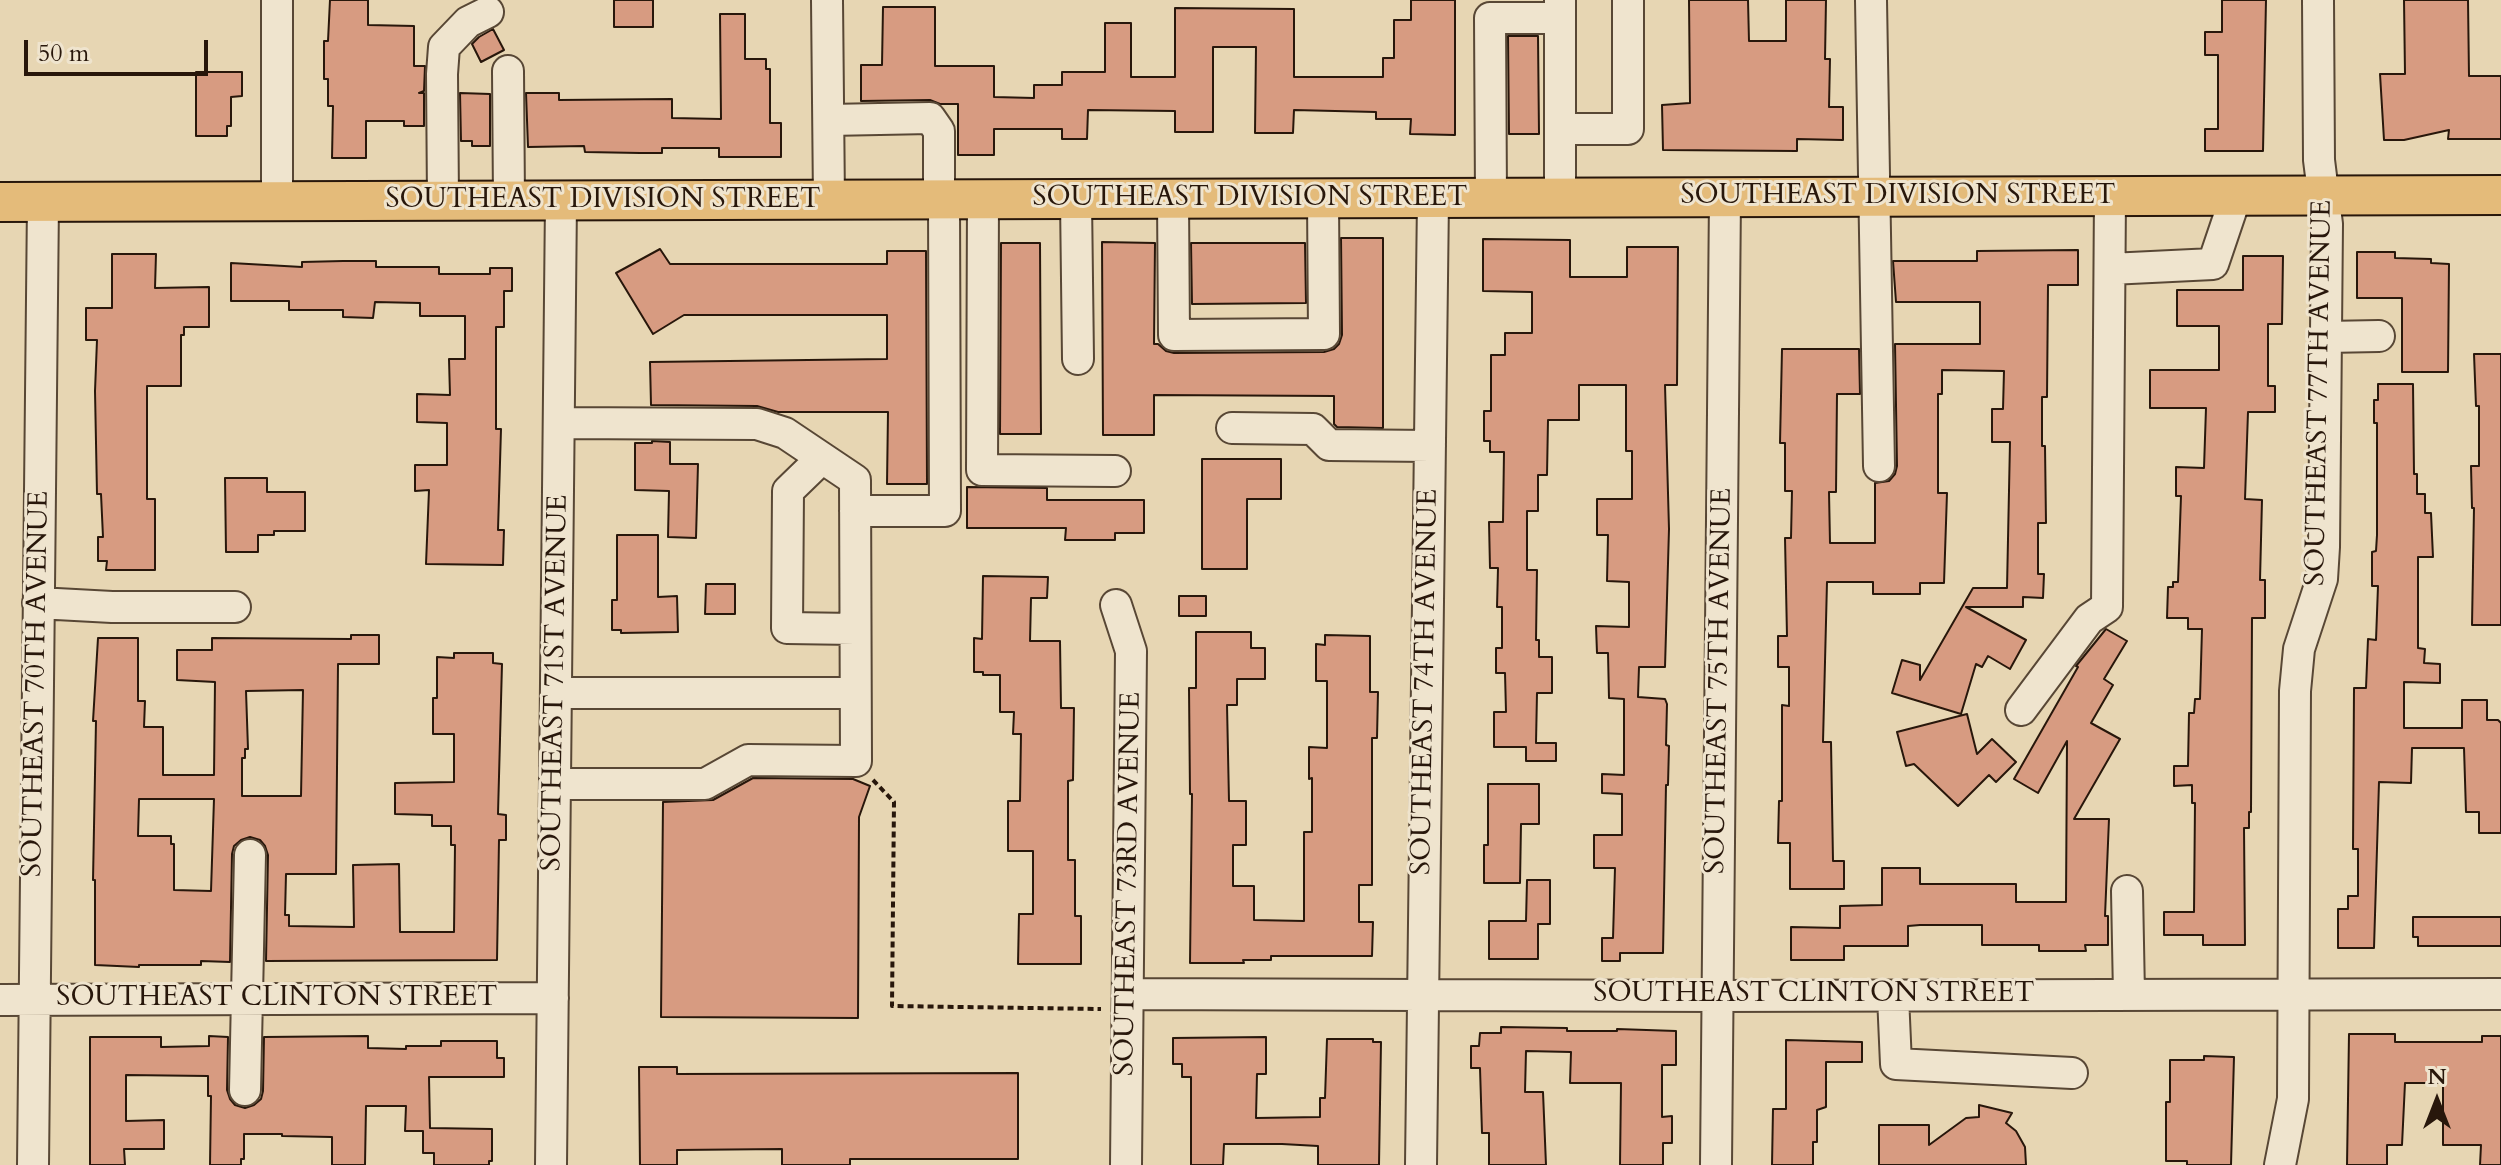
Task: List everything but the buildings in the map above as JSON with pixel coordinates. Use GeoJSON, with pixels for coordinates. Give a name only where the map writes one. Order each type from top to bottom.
{"type":"FeatureCollection","features":[{"type":"Feature","properties":{"kind":"main road","name":"SOUTHEAST DIVISION STREET"},"geometry":{"type":"LineString","coordinates":[[0,202],[2501,195]]}},
{"type":"Feature","properties":{"kind":"street"},"geometry":{"type":"LineString","coordinates":[[277,0],[277,202]]}},
{"type":"Feature","properties":{"kind":"street"},"geometry":{"type":"LineString","coordinates":[[827,0],[829,201]]}},
{"type":"Feature","properties":{"kind":"street"},"geometry":{"type":"LineString","coordinates":[[1560,129],[1628,129],[1628,0]]}},
{"type":"Feature","properties":{"kind":"street"},"geometry":{"type":"LineString","coordinates":[[1871,0],[1879,466]]}},
{"type":"Feature","properties":{"kind":"street","name":"SOUTHEAST 77TH AVENUE"},"geometry":{"type":"LineString","coordinates":[[2280,1165],[2293,1099],[2295,691],[2299,649],[2322,579],[2327,224],[2319,160],[2318,0]]}},
{"type":"Feature","properties":{"kind":"street"},"geometry":{"type":"LineString","coordinates":[[1491,198],[1490,18],[1560,9],[1560,198]]}},
{"type":"Feature","properties":{"kind":"street"},"geometry":{"type":"LineString","coordinates":[[443,201],[444,47],[468,22],[488,12]]}},
{"type":"Feature","properties":{"kind":"street"},"geometry":{"type":"LineString","coordinates":[[508,71],[509,201]]}},
{"type":"Feature","properties":{"kind":"street"},"geometry":{"type":"LineString","coordinates":[[829,120],[930,118],[939,131],[945,511],[855,511]]}},
{"type":"Feature","properties":{"kind":"street"},"geometry":{"type":"LineString","coordinates":[[2021,710],[2089,619],[2107,607],[2110,196]]}},
{"type":"Feature","properties":{"kind":"street"},"geometry":{"type":"LineString","coordinates":[[2110,269],[2213,264],[2236,196]]}},
{"type":"Feature","properties":{"kind":"street","name":"SOUTHEAST 75TH AVENUE"},"geometry":{"type":"LineString","coordinates":[[1716,1165],[1725,197]]}},
{"type":"Feature","properties":{"kind":"street"},"geometry":{"type":"LineString","coordinates":[[1173,199],[1174,335],[1324,334],[1323,199]]}},
{"type":"Feature","properties":{"kind":"street","name":"SOUTHEAST 74TH AVENUE"},"geometry":{"type":"LineString","coordinates":[[1421,1165],[1433,199]]}},
{"type":"Feature","properties":{"kind":"street"},"geometry":{"type":"LineString","coordinates":[[983,200],[982,470],[1115,471]]}},
{"type":"Feature","properties":{"kind":"street"},"geometry":{"type":"LineString","coordinates":[[1076,200],[1078,359]]}},
{"type":"Feature","properties":{"kind":"street","name":"SOUTHEAST 71ST AVENUE"},"geometry":{"type":"LineString","coordinates":[[551,1165],[561,201]]}},
{"type":"Feature","properties":{"kind":"street","name":"SOUTHEAST 70TH AVENUE"},"geometry":{"type":"LineString","coordinates":[[33,1165],[43,202]]}},
{"type":"Feature","properties":{"kind":"street"},"geometry":{"type":"LineString","coordinates":[[2326,337],[2379,336]]}},
{"type":"Feature","properties":{"kind":"street"},"geometry":{"type":"LineString","coordinates":[[555,784],[705,784],[748,760],[856,761],[855,480],[785,433],[757,424],[559,423]]}},
{"type":"Feature","properties":{"kind":"street"},"geometry":{"type":"LineString","coordinates":[[1232,428],[1313,429],[1329,445],[1430,446]]}},
{"type":"Feature","properties":{"kind":"street"},"geometry":{"type":"LineString","coordinates":[[822,458],[788,491],[787,628],[855,629]]}},
{"type":"Feature","properties":{"kind":"street"},"geometry":{"type":"LineString","coordinates":[[38,603],[112,607],[235,607]]}},
{"type":"Feature","properties":{"kind":"street","name":"SOUTHEAST 73RD AVENUE"},"geometry":{"type":"LineString","coordinates":[[1116,605],[1131,651],[1126,1165]]}},
{"type":"Feature","properties":{"kind":"street"},"geometry":{"type":"LineString","coordinates":[[556,693],[855,693]]}},
{"type":"Feature","properties":{"kind":"street"},"geometry":{"type":"LineString","coordinates":[[245,1090],[250,855]]}},
{"type":"Feature","properties":{"kind":"street"},"geometry":{"type":"LineString","coordinates":[[2127,891],[2129,995]]}},
{"type":"Feature","properties":{"kind":"street","name":"SOUTHEAST CLINTON STREET"},"geometry":{"type":"LineString","coordinates":[[1128,1002],[1422,994],[2501,994]]}},
{"type":"Feature","properties":{"kind":"street"},"geometry":{"type":"LineString","coordinates":[[1893,996],[1896,1064],[2072,1073]]}},
{"type":"Feature","properties":{"kind":"street","name":"SOUTHEAST CLINTON STREET"},"geometry":{"type":"LineString","coordinates":[[0,1000],[553,998]]}},
{"type":"Feature","properties":{"kind":"path"},"geometry":{"type":"LineString","coordinates":[[856,761],[894,802],[892,1006],[1128,1002]]}}]}
